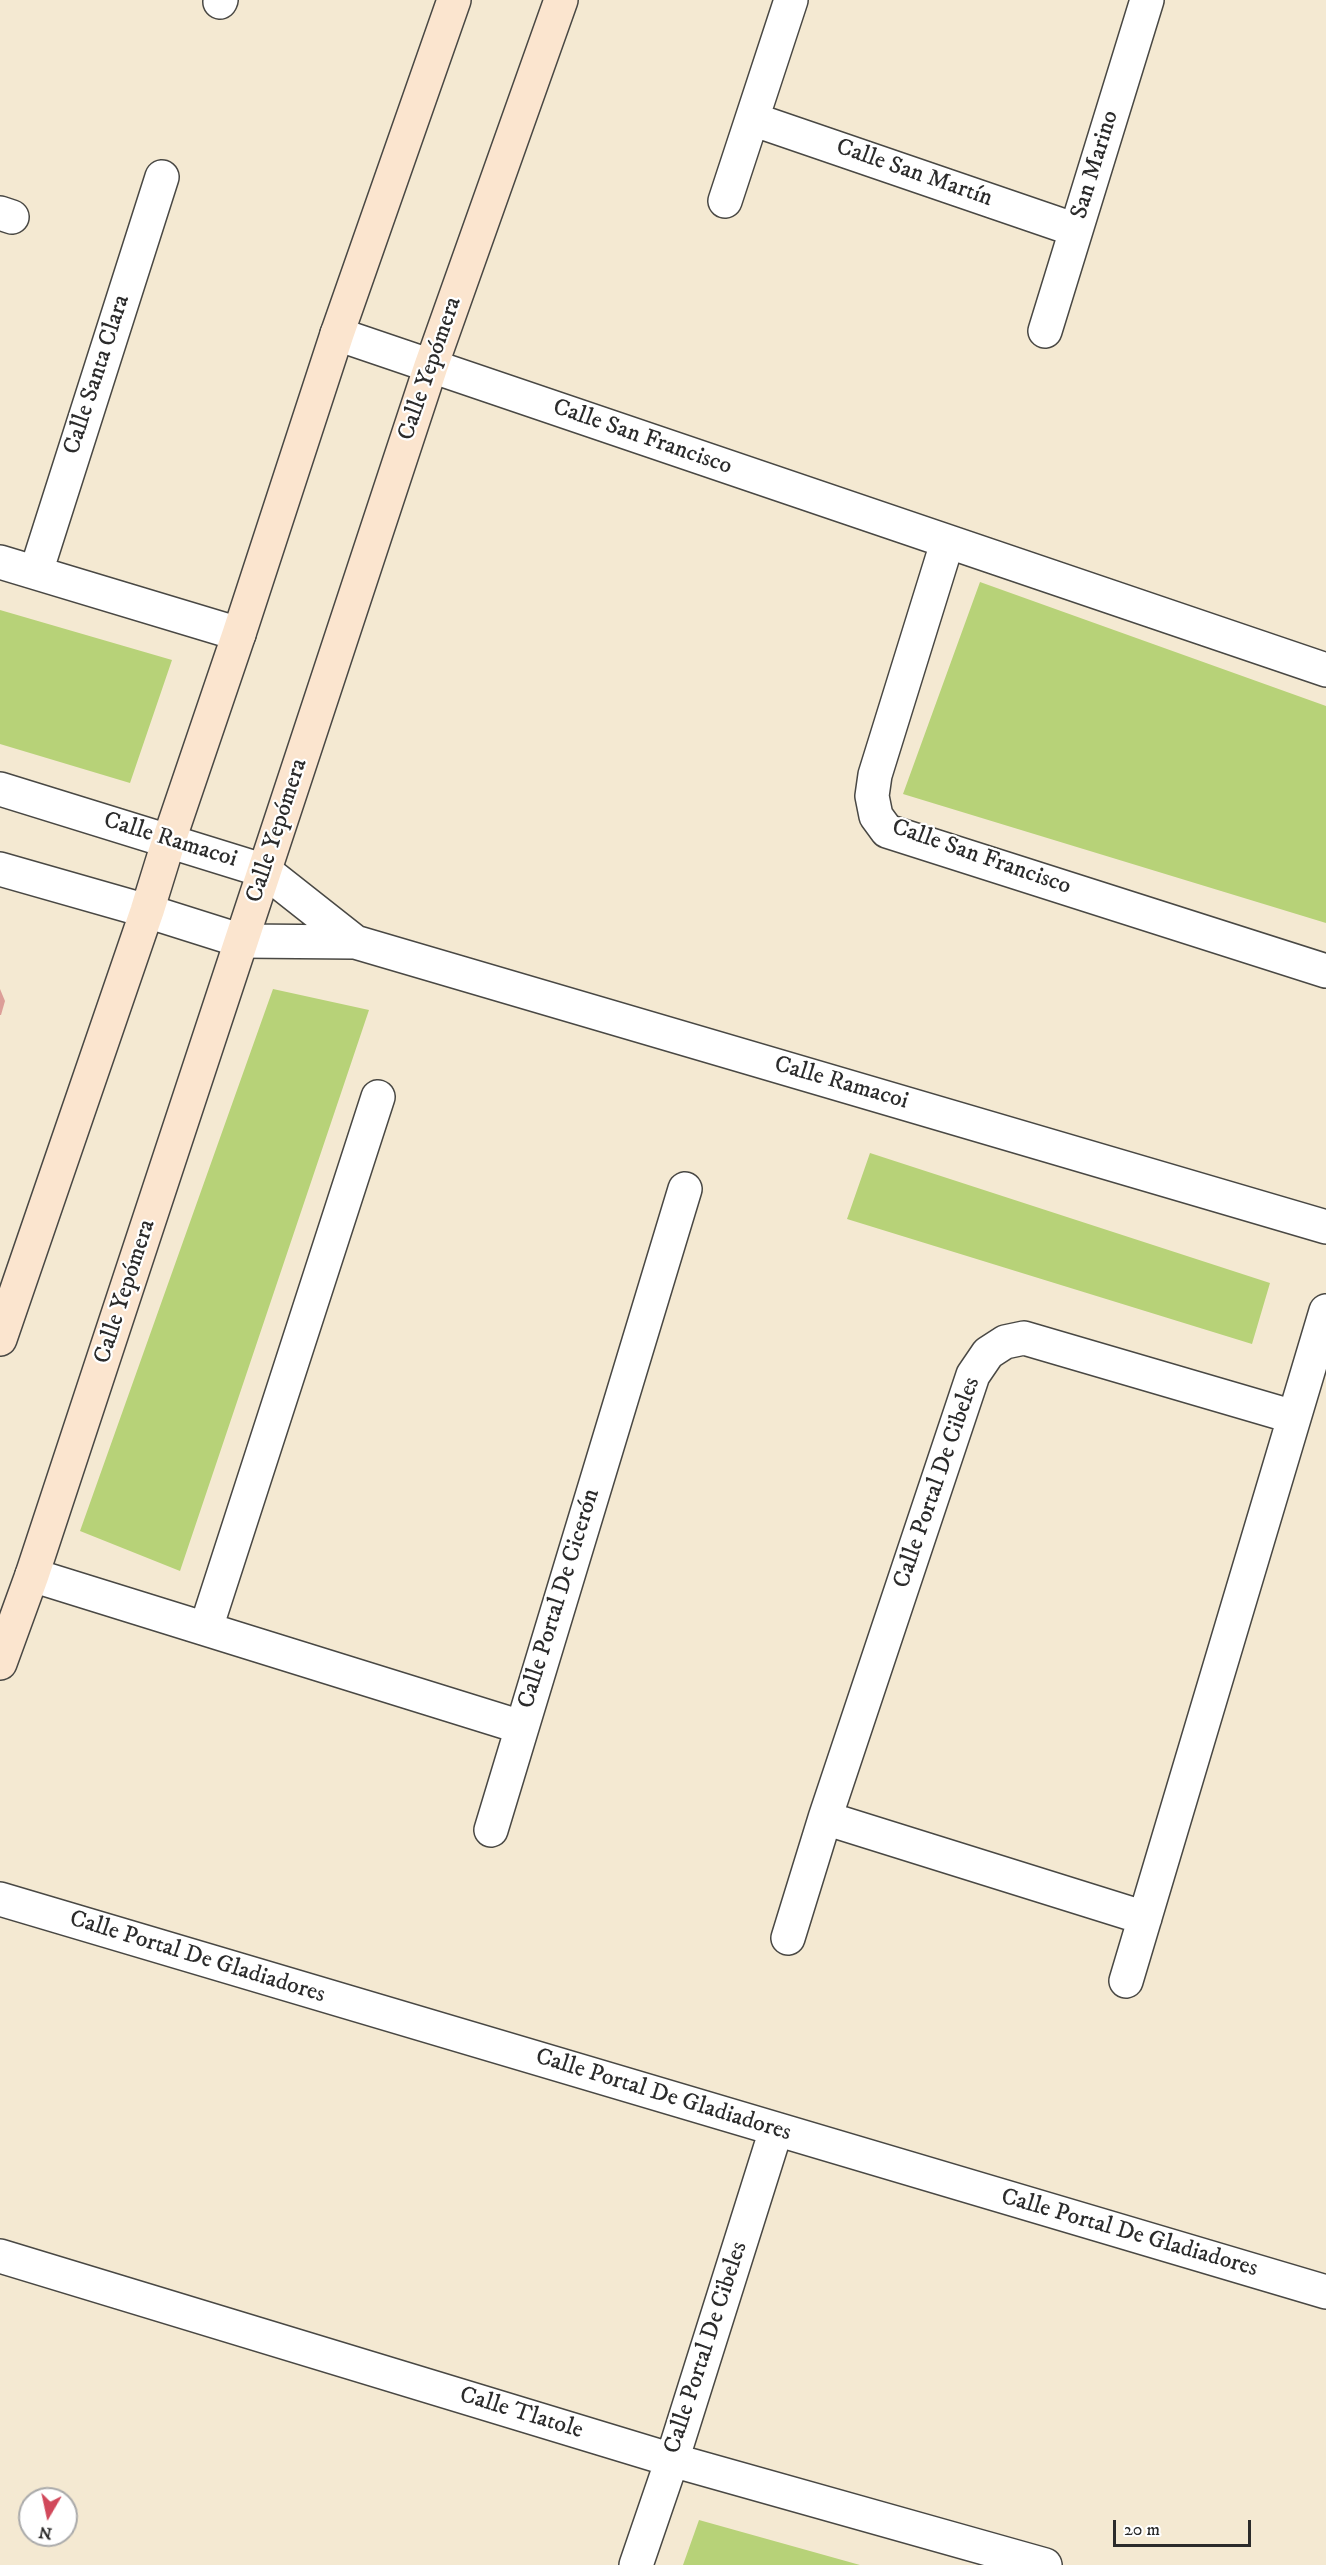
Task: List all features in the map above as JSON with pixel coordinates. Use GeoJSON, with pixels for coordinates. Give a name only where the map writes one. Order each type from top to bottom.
{"type":"FeatureCollection","features":[{"type":"Feature","properties":{"kind":"main road"},"geometry":{"type":"LineString","coordinates":[[0,1339],[147,910],[168,840],[239,634],[337,334],[454,0]]}},
{"type":"Feature","properties":{"kind":"main road","name":"Calle Yepómera"},"geometry":{"type":"LineString","coordinates":[[0,1663],[32,1575],[432,366],[561,0]]}},
{"type":"Feature","properties":{"kind":"street"},"geometry":{"type":"LineString","coordinates":[[725,201],[791,0]]}},
{"type":"Feature","properties":{"kind":"street","name":"San Marino"},"geometry":{"type":"LineString","coordinates":[[1045,331],[1147,0]]}},
{"type":"Feature","properties":{"kind":"street","name":"Calle San Martín"},"geometry":{"type":"LineString","coordinates":[[752,119],[1076,230]]}},
{"type":"Feature","properties":{"kind":"street","name":"Calle Santa Clara"},"geometry":{"type":"LineString","coordinates":[[36,572],[162,177]]}},
{"type":"Feature","properties":{"kind":"street","name":"Calle San Francisco"},"geometry":{"type":"LineString","coordinates":[[337,334],[946,543],[1326,670]]}},
{"type":"Feature","properties":{"kind":"street","name":"Calle San Francisco"},"geometry":{"type":"LineString","coordinates":[[946,543],[875,775],[872,796],[876,816],[887,831],[1326,971]]}},
{"type":"Feature","properties":{"kind":"street"},"geometry":{"type":"LineString","coordinates":[[0,562],[239,634]]}},
{"type":"Feature","properties":{"kind":"street","name":"Calle Ramacoi"},"geometry":{"type":"LineString","coordinates":[[0,789],[265,871],[355,942]]}},
{"type":"Feature","properties":{"kind":"street","name":"Calle Ramacoi"},"geometry":{"type":"LineString","coordinates":[[0,868],[147,910],[242,941],[355,942],[1326,1227]]}},
{"type":"Feature","properties":{"kind":"street"},"geometry":{"type":"LineString","coordinates":[[206,1628],[378,1097]]}},
{"type":"Feature","properties":{"kind":"street","name":"Calle Portal De Cicerón"},"geometry":{"type":"LineString","coordinates":[[32,1575],[521,1727],[685,1189]]}},
{"type":"Feature","properties":{"kind":"street"},"geometry":{"type":"LineString","coordinates":[[1126,1981],[1326,1311]]}},
{"type":"Feature","properties":{"kind":"street","name":"Calle Portal De Cibeles"},"geometry":{"type":"LineString","coordinates":[[789,1938],[825,1818],[973,1375],[988,1353],[1005,1342],[1024,1338],[1294,1417]]}},
{"type":"Feature","properties":{"kind":"street"},"geometry":{"type":"LineString","coordinates":[[491,1830],[521,1727]]}},
{"type":"Feature","properties":{"kind":"street"},"geometry":{"type":"LineString","coordinates":[[825,1818],[1145,1918]]}},
{"type":"Feature","properties":{"kind":"street","name":"Calle Portal De Gladiadores"},"geometry":{"type":"LineString","coordinates":[[0,1899],[1326,2292]]}},
{"type":"Feature","properties":{"kind":"street","name":"Calle Portal De Cibeles"},"geometry":{"type":"LineString","coordinates":[[636,2565],[672,2460],[776,2130]]}},
{"type":"Feature","properties":{"kind":"street","name":"Calle Tlatole"},"geometry":{"type":"LineString","coordinates":[[0,2256],[672,2460],[1044,2565]]}},
{"type":"Feature","properties":{"kind":"green space"},"geometry":{"type":"Polygon","coordinates":[[[980,582],[1326,706],[1326,923],[903,794],[980,582]]]}},
{"type":"Feature","properties":{"kind":"green space"},"geometry":{"type":"Polygon","coordinates":[[[0,610],[172,660],[130,783],[0,744],[0,610]]]}},
{"type":"Feature","properties":{"kind":"green space"},"geometry":{"type":"Polygon","coordinates":[[[273,989],[369,1010],[180,1571],[80,1531],[273,989]]]}},
{"type":"Feature","properties":{"kind":"green space"},"geometry":{"type":"Polygon","coordinates":[[[870,1153],[1270,1283],[1252,1344],[847,1219],[870,1153]]]}},
{"type":"Feature","properties":{"kind":"green space"},"geometry":{"type":"Polygon","coordinates":[[[699,2520],[860,2565],[683,2565],[699,2520]]]}},
{"type":"Feature","properties":{"kind":"building"},"geometry":{"type":"Polygon","coordinates":[[[0,989],[5,1001],[1,1015],[0,1015],[0,989]]]}}]}
